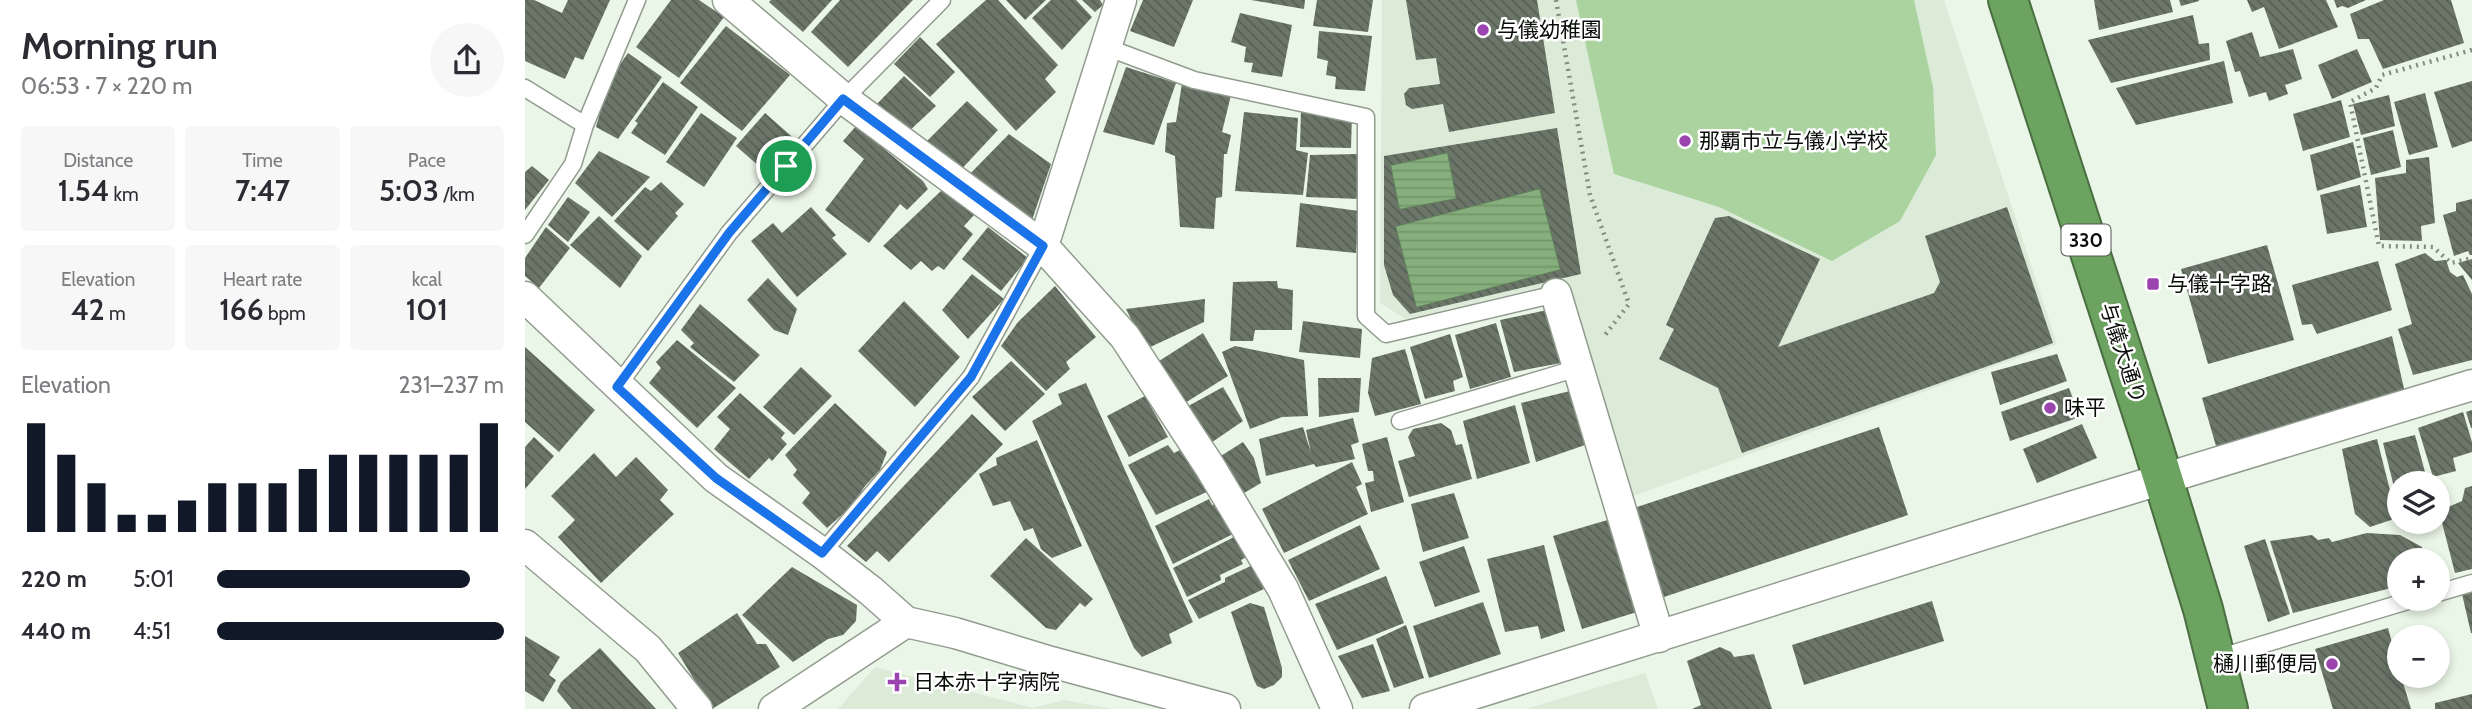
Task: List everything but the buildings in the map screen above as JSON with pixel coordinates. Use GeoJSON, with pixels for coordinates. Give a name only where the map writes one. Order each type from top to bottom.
{"type":"FeatureCollection","features":[{"type":"Feature","properties":{"kind":"highway","name":"与儀大通り"},"geometry":{"type":"LineString","coordinates":[[2008,0],[2163,480],[2217,658],[2228,709]]}},
{"type":"Feature","properties":{"kind":"street"},"geometry":{"type":"LineString","coordinates":[[728,0],[843,99],[1043,246],[1125,337],[1210,467],[1283,589],[1337,709]]}},
{"type":"Feature","properties":{"kind":"street"},"geometry":{"type":"LineString","coordinates":[[1043,246],[1121,0]]}},
{"type":"Feature","properties":{"kind":"street"},"geometry":{"type":"LineString","coordinates":[[1556,294],[1659,637]]}},
{"type":"Feature","properties":{"kind":"street"},"geometry":{"type":"LineString","coordinates":[[525,297],[716,478],[822,553],[906,622],[955,633],[1226,709]]}},
{"type":"Feature","properties":{"kind":"street"},"geometry":{"type":"LineString","coordinates":[[1425,709],[2472,386]]}},
{"type":"Feature","properties":{"kind":"street"},"geometry":{"type":"LineString","coordinates":[[525,545],[648,649],[697,709]]}},
{"type":"Feature","properties":{"kind":"street"},"geometry":{"type":"LineString","coordinates":[[775,709],[906,622]]}},
{"type":"Feature","properties":{"kind":"lane"},"geometry":{"type":"LineString","coordinates":[[525,235],[573,164],[585,125],[637,0]]}},
{"type":"Feature","properties":{"kind":"lane"},"geometry":{"type":"LineString","coordinates":[[617,387],[729,233],[843,99],[942,0]]}},
{"type":"Feature","properties":{"kind":"lane"},"geometry":{"type":"LineString","coordinates":[[1106,47],[1194,79],[1366,117],[1366,316],[1386,334],[1556,294]]}},
{"type":"Feature","properties":{"kind":"lane"},"geometry":{"type":"LineString","coordinates":[[525,88],[585,125]]}},
{"type":"Feature","properties":{"kind":"lane"},"geometry":{"type":"LineString","coordinates":[[822,553],[971,377],[1043,246]]}},
{"type":"Feature","properties":{"kind":"lane"},"geometry":{"type":"LineString","coordinates":[[1400,421],[1578,368]]}},
{"type":"Feature","properties":{"kind":"lane"},"geometry":{"type":"LineString","coordinates":[[2450,589],[2472,583]]}},
{"type":"Feature","properties":{"kind":"lane"},"geometry":{"type":"LineString","coordinates":[[2217,658],[2387,607]]}},
{"type":"Feature","properties":{"kind":"path"},"geometry":{"type":"LineString","coordinates":[[1556,0],[1590,195],[1629,304],[1578,368]]}},
{"type":"Feature","properties":{"kind":"path"},"geometry":{"type":"LineString","coordinates":[[2472,50],[2382,75],[2377,88],[2350,102],[2379,246],[2433,247],[2451,262],[2472,258]]}},
{"type":"Feature","properties":{"kind":"shaded area","name":"那覇市立与儀小学校"},"geometry":{"type":"Polygon","coordinates":[[[1382,0],[1944,0],[2057,344],[1633,496],[1563,282],[1406,319],[1380,303],[1382,0]]]}},
{"type":"Feature","properties":{"kind":"shaded area"},"geometry":{"type":"Polygon","coordinates":[[[1576,0],[1914,0],[1933,87],[1936,155],[1900,221],[1832,261],[1719,207],[1614,174],[1576,0]]]}},
{"type":"Feature","properties":{"kind":"shaded area"},"geometry":{"type":"Polygon","coordinates":[[[1448,152],[1457,199],[1399,210],[1390,165],[1448,152]]]}},
{"type":"Feature","properties":{"kind":"shaded area"},"geometry":{"type":"Polygon","coordinates":[[[1540,188],[1561,270],[1416,308],[1395,226],[1540,188]]]}},
{"type":"Feature","properties":{"kind":"shaded area","name":"日本赤十字病院"},"geometry":{"type":"Polygon","coordinates":[[[875,667],[1033,708],[1064,700],[1112,709],[838,709],[875,667]]]}},
{"type":"Feature","properties":{"kind":"shaded area"},"geometry":{"type":"Polygon","coordinates":[[[1645,673],[1658,709],[1526,709],[1645,673]]]}},
{"type":"Feature","properties":{"kind":"place","name":"与儀幼稚園"},"geometry":{"type":"Point","coordinates":[1483,30]}},
{"type":"Feature","properties":{"kind":"place","name":"那覇市立与儀小学校"},"geometry":{"type":"Point","coordinates":[1685,141]}},
{"type":"Feature","properties":{"kind":"place","name":"与儀十字路"},"geometry":{"type":"Point","coordinates":[2153,284]}},
{"type":"Feature","properties":{"kind":"place","name":"味平"},"geometry":{"type":"Point","coordinates":[2050,408]}},
{"type":"Feature","properties":{"kind":"place","name":"樋川郵便局"},"geometry":{"type":"Point","coordinates":[2332,664]}},
{"type":"Feature","properties":{"kind":"place","name":"日本赤十字病院"},"geometry":{"type":"Point","coordinates":[897,682]}},
{"type":"Feature","properties":{"kind":"route"},"geometry":{"type":"LineString","coordinates":[[843,99],[1043,246],[971,377],[822,553],[716,478],[617,387],[729,233],[786,166],[843,99]]}}]}
